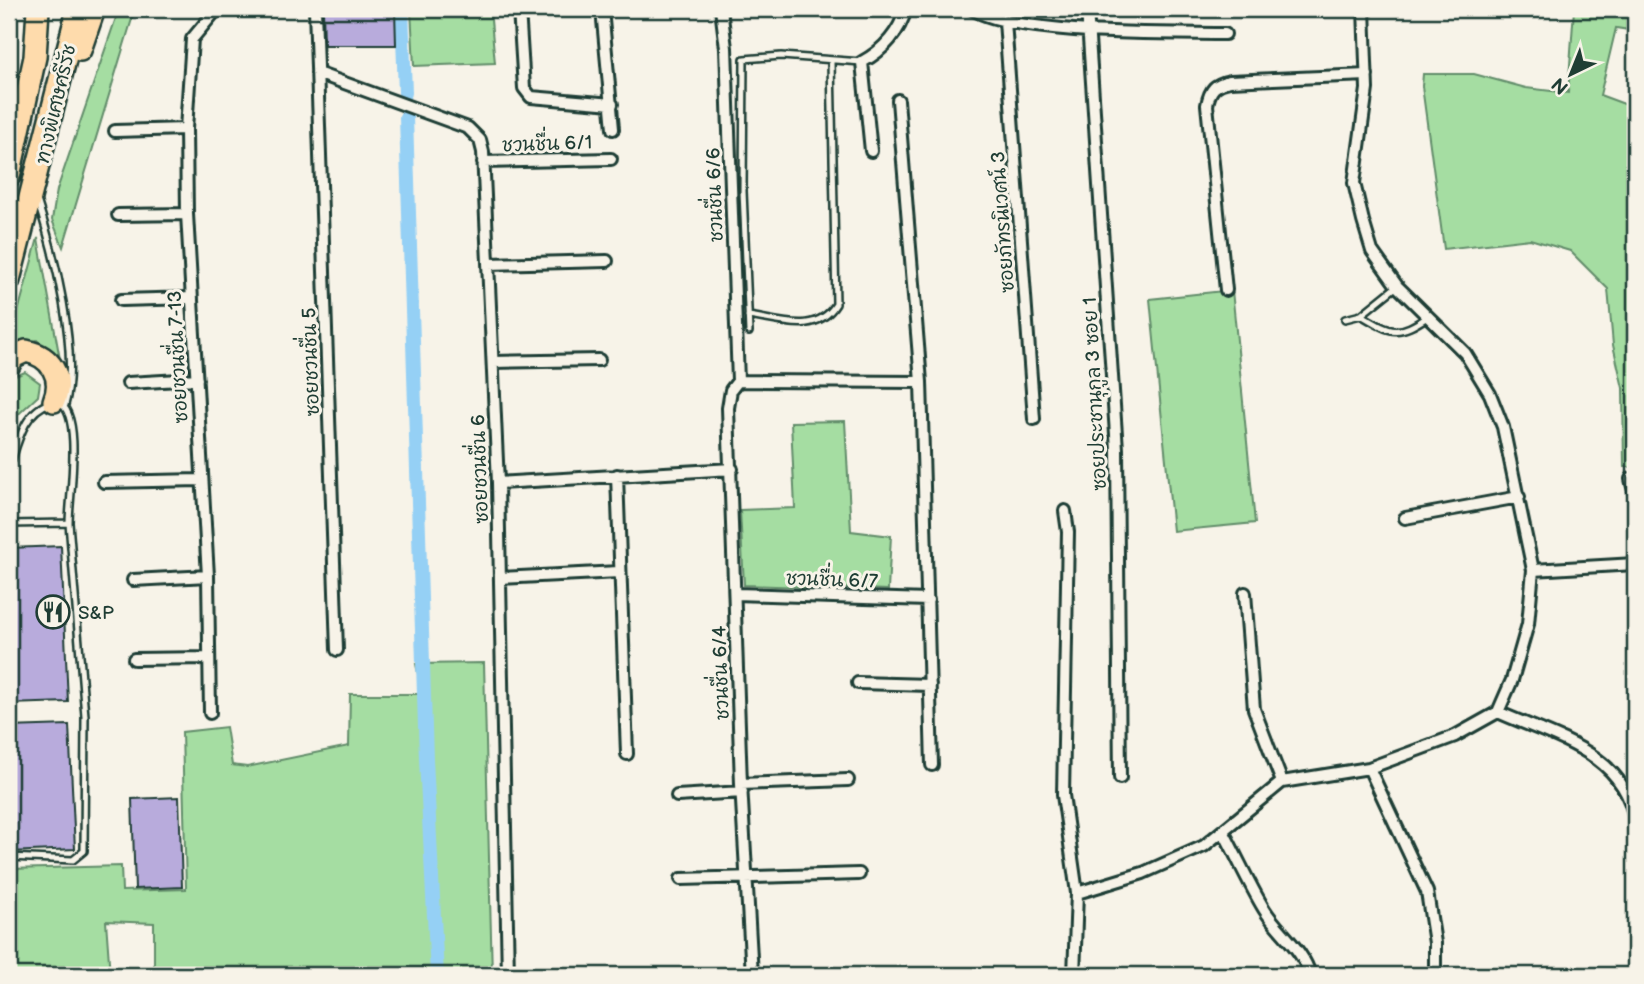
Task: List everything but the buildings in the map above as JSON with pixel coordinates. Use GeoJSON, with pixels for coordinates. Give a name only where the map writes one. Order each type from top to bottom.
{"type":"FeatureCollection","features":[{"type":"Feature","properties":{"kind":"highway","name":"ทางพิเศษศรีรัช"},"geometry":{"type":"LineString","coordinates":[[9,176],[35,57],[38,9]]}},
{"type":"Feature","properties":{"kind":"highway","name":"ทางพิเศษศรีรัช"},"geometry":{"type":"LineString","coordinates":[[9,280],[78,9]]}},
{"type":"Feature","properties":{"kind":"highway"},"geometry":{"type":"LineString","coordinates":[[36,180],[94,9]]}},
{"type":"Feature","properties":{"kind":"highway"},"geometry":{"type":"LineString","coordinates":[[9,365],[13,357],[26,351],[48,359],[54,368],[60,403]]}},
{"type":"Feature","properties":{"kind":"street","name":"ซอยชวนชื่น 7-13"},"geometry":{"type":"LineString","coordinates":[[210,713],[208,576],[200,480],[187,214],[186,129],[192,39],[217,9]]}},
{"type":"Feature","properties":{"kind":"street","name":"ซอยชวนชื่น 5"},"geometry":{"type":"LineString","coordinates":[[315,9],[337,650]]}},
{"type":"Feature","properties":{"kind":"street"},"geometry":{"type":"LineString","coordinates":[[519,9],[524,88],[531,97],[612,104]]}},
{"type":"Feature","properties":{"kind":"street"},"geometry":{"type":"LineString","coordinates":[[602,9],[613,130]]}},
{"type":"Feature","properties":{"kind":"street","name":"ชวนชื่น 6/6"},"geometry":{"type":"LineString","coordinates":[[721,9],[726,48],[738,381]]}},
{"type":"Feature","properties":{"kind":"street"},"geometry":{"type":"LineString","coordinates":[[871,151],[862,62],[890,40],[900,28],[906,9]]}},
{"type":"Feature","properties":{"kind":"street"},"geometry":{"type":"LineString","coordinates":[[972,9],[1005,21],[1088,30],[1225,34]]}},
{"type":"Feature","properties":{"kind":"street","name":"ซอยประชานุกูล 3 ซอย 1"},"geometry":{"type":"LineString","coordinates":[[1087,9],[1117,450],[1120,778]]}},
{"type":"Feature","properties":{"kind":"street"},"geometry":{"type":"LineString","coordinates":[[1077,893],[1143,873],[1204,846],[1282,782],[1369,768],[1455,736],[1498,712],[1512,681],[1528,624],[1533,570],[1503,427],[1490,394],[1465,353],[1397,286],[1372,251],[1354,183],[1367,75],[1364,9]]}},
{"type":"Feature","properties":{"kind":"street","name":"ซอยภัทรนิเวศน์ 3"},"geometry":{"type":"LineString","coordinates":[[1005,21],[1034,419]]}},
{"type":"Feature","properties":{"kind":"street","name":"ซอยชวนชื่น 6"},"geometry":{"type":"LineString","coordinates":[[317,73],[468,128],[480,140],[498,483],[508,975]]}},
{"type":"Feature","properties":{"kind":"street"},"geometry":{"type":"LineString","coordinates":[[1226,290],[1207,104],[1209,93],[1218,84],[1230,81],[1367,75]]}},
{"type":"Feature","properties":{"kind":"street"},"geometry":{"type":"LineString","coordinates":[[898,100],[922,382],[932,765]]}},
{"type":"Feature","properties":{"kind":"street"},"geometry":{"type":"LineString","coordinates":[[115,131],[186,129]]}},
{"type":"Feature","properties":{"kind":"street","name":"ชวนชื่น 6/1"},"geometry":{"type":"LineString","coordinates":[[483,162],[611,159]]}},
{"type":"Feature","properties":{"kind":"street"},"geometry":{"type":"LineString","coordinates":[[118,215],[187,214]]}},
{"type":"Feature","properties":{"kind":"street"},"geometry":{"type":"LineString","coordinates":[[488,264],[607,261]]}},
{"type":"Feature","properties":{"kind":"street"},"geometry":{"type":"LineString","coordinates":[[121,300],[192,298]]}},
{"type":"Feature","properties":{"kind":"street"},"geometry":{"type":"LineString","coordinates":[[493,362],[599,360]]}},
{"type":"Feature","properties":{"kind":"street"},"geometry":{"type":"LineString","coordinates":[[128,383],[197,379]]}},
{"type":"Feature","properties":{"kind":"street"},"geometry":{"type":"LineString","coordinates":[[738,381],[922,382]]}},
{"type":"Feature","properties":{"kind":"street","name":"ชวนชื่น 6/4"},"geometry":{"type":"LineString","coordinates":[[738,381],[731,390],[728,408],[752,975]]}},
{"type":"Feature","properties":{"kind":"street"},"geometry":{"type":"LineString","coordinates":[[498,483],[732,469]]}},
{"type":"Feature","properties":{"kind":"street"},"geometry":{"type":"LineString","coordinates":[[617,475],[627,754]]}},
{"type":"Feature","properties":{"kind":"street"},"geometry":{"type":"LineString","coordinates":[[1631,479],[1635,495]]}},
{"type":"Feature","properties":{"kind":"street"},"geometry":{"type":"LineString","coordinates":[[104,482],[200,480]]}},
{"type":"Feature","properties":{"kind":"street"},"geometry":{"type":"LineString","coordinates":[[1405,518],[1519,497]]}},
{"type":"Feature","properties":{"kind":"street"},"geometry":{"type":"LineString","coordinates":[[1065,511],[1068,532],[1063,794],[1077,893],[1074,975]]}},
{"type":"Feature","properties":{"kind":"street"},"geometry":{"type":"LineString","coordinates":[[1533,570],[1635,564]]}},
{"type":"Feature","properties":{"kind":"street"},"geometry":{"type":"LineString","coordinates":[[500,578],[619,572]]}},
{"type":"Feature","properties":{"kind":"street"},"geometry":{"type":"LineString","coordinates":[[133,580],[208,576]]}},
{"type":"Feature","properties":{"kind":"street"},"geometry":{"type":"LineString","coordinates":[[1245,593],[1255,709],[1282,782]]}},
{"type":"Feature","properties":{"kind":"street","name":"ชวนชื่น 6/7"},"geometry":{"type":"LineString","coordinates":[[736,594],[928,600]]}},
{"type":"Feature","properties":{"kind":"street"},"geometry":{"type":"LineString","coordinates":[[134,659],[209,658]]}},
{"type":"Feature","properties":{"kind":"street"},"geometry":{"type":"LineString","coordinates":[[858,683],[930,685]]}},
{"type":"Feature","properties":{"kind":"street"},"geometry":{"type":"LineString","coordinates":[[1498,712],[1583,751],[1617,774],[1628,792],[1635,820]]}},
{"type":"Feature","properties":{"kind":"street"},"geometry":{"type":"LineString","coordinates":[[1369,768],[1427,892],[1435,943],[1435,975]]}},
{"type":"Feature","properties":{"kind":"street"},"geometry":{"type":"LineString","coordinates":[[677,796],[848,780]]}},
{"type":"Feature","properties":{"kind":"street"},"geometry":{"type":"LineString","coordinates":[[1223,831],[1265,910],[1288,942],[1302,954],[1310,975]]}},
{"type":"Feature","properties":{"kind":"street"},"geometry":{"type":"LineString","coordinates":[[681,879],[859,874]]}},
{"type":"Feature","properties":{"kind":"lane"},"geometry":{"type":"LineString","coordinates":[[748,332],[743,191],[744,60],[781,56],[831,62],[862,62]]}},
{"type":"Feature","properties":{"kind":"lane"},"geometry":{"type":"LineString","coordinates":[[748,316],[814,324],[828,317],[836,304],[831,62]]}},
{"type":"Feature","properties":{"kind":"lane"},"geometry":{"type":"LineString","coordinates":[[36,180],[58,266],[71,381],[60,403]]}},
{"type":"Feature","properties":{"kind":"lane"},"geometry":{"type":"LineString","coordinates":[[1345,319],[1361,315],[1397,286]]}},
{"type":"Feature","properties":{"kind":"lane"},"geometry":{"type":"LineString","coordinates":[[1361,315],[1394,332],[1407,331],[1429,316]]}},
{"type":"Feature","properties":{"kind":"lane"},"geometry":{"type":"LineString","coordinates":[[9,469],[25,423],[43,405],[60,403]]}},
{"type":"Feature","properties":{"kind":"lane"},"geometry":{"type":"LineString","coordinates":[[9,857],[73,860],[84,851],[85,716],[69,523],[73,428],[60,403]]}},
{"type":"Feature","properties":{"kind":"lane"},"geometry":{"type":"LineString","coordinates":[[9,524],[69,523]]}},
{"type":"Feature","properties":{"kind":"green space"},"geometry":{"type":"Polygon","coordinates":[[[119,9],[135,9],[63,247],[52,220],[57,190],[119,9]]]}},
{"type":"Feature","properties":{"kind":"green space"},"geometry":{"type":"Polygon","coordinates":[[[411,9],[490,9],[495,63],[414,66],[411,9]]]}},
{"type":"Feature","properties":{"kind":"green space"},"geometry":{"type":"Polygon","coordinates":[[[1574,9],[1635,9],[1635,31],[1616,28],[1600,95],[1635,108],[1635,467],[1624,467],[1623,388],[1613,345],[1608,289],[1570,251],[1530,239],[1444,249],[1422,86],[1423,74],[1474,74],[1526,88],[1568,93],[1574,9]]]}},
{"type":"Feature","properties":{"kind":"green space"},"geometry":{"type":"Polygon","coordinates":[[[38,238],[61,365],[37,340],[9,345],[38,238]]]}},
{"type":"Feature","properties":{"kind":"green space"},"geometry":{"type":"Polygon","coordinates":[[[1232,290],[1255,523],[1173,531],[1150,299],[1232,290]]]}},
{"type":"Feature","properties":{"kind":"green space"},"geometry":{"type":"Polygon","coordinates":[[[25,372],[40,383],[38,396],[9,423],[9,379],[25,372]]]}},
{"type":"Feature","properties":{"kind":"green space"},"geometry":{"type":"Polygon","coordinates":[[[845,421],[851,531],[891,536],[888,590],[744,585],[740,510],[795,508],[791,422],[845,421]]]}},
{"type":"Feature","properties":{"kind":"green space"},"geometry":{"type":"Polygon","coordinates":[[[484,663],[492,975],[154,975],[154,923],[106,921],[110,975],[9,975],[9,869],[121,866],[122,891],[186,889],[182,732],[226,727],[232,765],[247,767],[349,746],[350,694],[422,694],[416,664],[484,663]]]}},
{"type":"Feature","properties":{"kind":"waterway"},"geometry":{"type":"LineString","coordinates":[[402,9],[405,93]]}},
{"type":"Feature","properties":{"kind":"waterway"},"geometry":{"type":"LineString","coordinates":[[406,117],[426,759],[437,975]]}},
{"type":"Feature","properties":{"kind":"place","name":"S&P"},"geometry":{"type":"Point","coordinates":[53,612]}}]}
